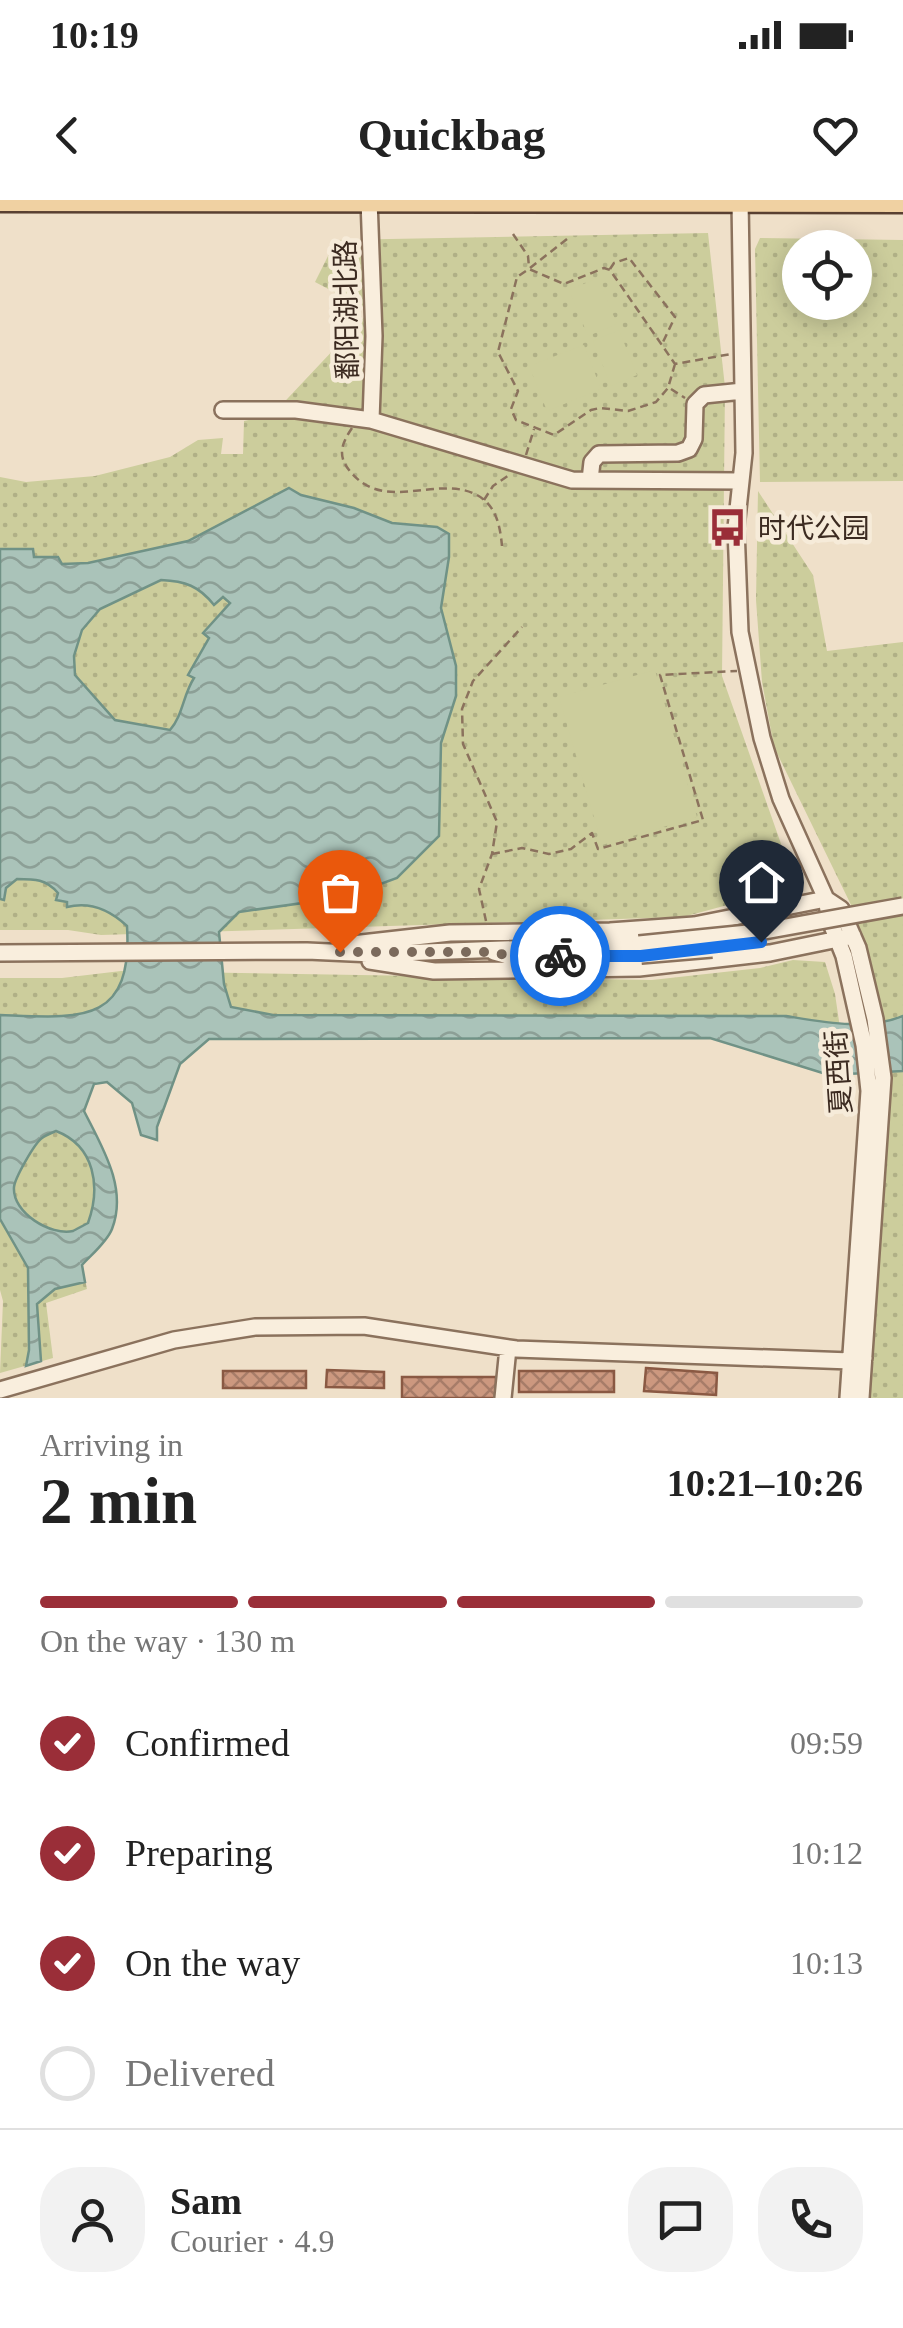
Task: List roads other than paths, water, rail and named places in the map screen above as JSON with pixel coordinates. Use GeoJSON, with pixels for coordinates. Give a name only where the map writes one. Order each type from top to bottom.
{"type":"FeatureCollection","features":[{"type":"Feature","properties":{"kind":"main road"},"geometry":{"type":"LineString","coordinates":[[0,201],[896,202]]}},
{"type":"Feature","properties":{"kind":"street","name":"鄱阳湖北路"},"geometry":{"type":"LineString","coordinates":[[364,419],[374,336],[369,201]]}},
{"type":"Feature","properties":{"kind":"street","name":"夏西街"},"geometry":{"type":"LineString","coordinates":[[740,201],[743,390],[736,528],[740,632],[762,738],[781,799],[826,899],[841,910],[845,938],[876,1019],[882,1078],[858,1359],[860,1398]]}},
{"type":"Feature","properties":{"kind":"street"},"geometry":{"type":"LineString","coordinates":[[590,480],[592,462],[599,454],[678,453],[689,449],[694,439],[695,404],[704,395],[743,390]]}},
{"type":"Feature","properties":{"kind":"street"},"geometry":{"type":"LineString","coordinates":[[223,410],[296,410],[364,419],[572,480],[741,481]]}},
{"type":"Feature","properties":{"kind":"street"},"geometry":{"type":"LineString","coordinates":[[307,951],[418,935],[694,925],[826,899]]}},
{"type":"Feature","properties":{"kind":"street"},"geometry":{"type":"LineString","coordinates":[[640,950],[903,906]]}},
{"type":"Feature","properties":{"kind":"street"},"geometry":{"type":"LineString","coordinates":[[0,953],[494,952],[513,946],[640,950],[761,942],[903,915]]}},
{"type":"Feature","properties":{"kind":"street"},"geometry":{"type":"LineString","coordinates":[[307,951],[434,971],[639,968],[770,952],[845,938]]}},
{"type":"Feature","properties":{"kind":"street"},"geometry":{"type":"LineString","coordinates":[[0,1390],[174,1340],[255,1327],[364,1326],[508,1348],[858,1359]]}},
{"type":"Feature","properties":{"kind":"street"},"geometry":{"type":"LineString","coordinates":[[503,1398],[508,1348]]}},
{"type":"Feature","properties":{"kind":"street","name":"夏西街"},"geometry":{"type":"LineString","coordinates":[[848,1398],[858,1359]]}},
{"type":"Feature","properties":{"kind":"water"},"geometry":{"type":"Polygon","coordinates":[[[289,488],[392,523],[437,527],[449,534],[441,608],[456,666],[456,696],[441,743],[439,836],[397,878],[345,897],[239,912],[219,932],[224,984],[231,1007],[273,1015],[786,1016],[860,1024],[903,1016],[903,1071],[829,1075],[710,1038],[209,1039],[180,1064],[157,1127],[157,1140],[141,1135],[132,1103],[107,1082],[94,1084],[84,1111],[111,1168],[116,1214],[106,1239],[82,1265],[85,1282],[55,1289],[37,1304],[41,1361],[26,1366],[28,1268],[0,1219],[0,1015],[76,1015],[110,999],[121,983],[127,959],[127,926],[100,908],[67,907],[67,902],[56,900],[58,893],[54,888],[40,881],[17,879],[6,888],[4,900],[0,899],[0,549],[33,549],[34,557],[58,557],[62,564],[88,563],[188,541],[289,488]],[[161,580],[100,609],[82,630],[74,656],[75,675],[115,720],[170,730],[194,678],[188,675],[209,638],[203,633],[230,603],[223,597],[214,605],[191,586],[161,580]],[[56,1131],[42,1138],[30,1154],[15,1183],[15,1197],[34,1221],[54,1230],[73,1231],[88,1223],[94,1196],[92,1169],[79,1147],[56,1131]]]}},
{"type":"Feature","properties":{"kind":"place","name":"时代公园"},"geometry":{"type":"Point","coordinates":[728,528]}}]}
